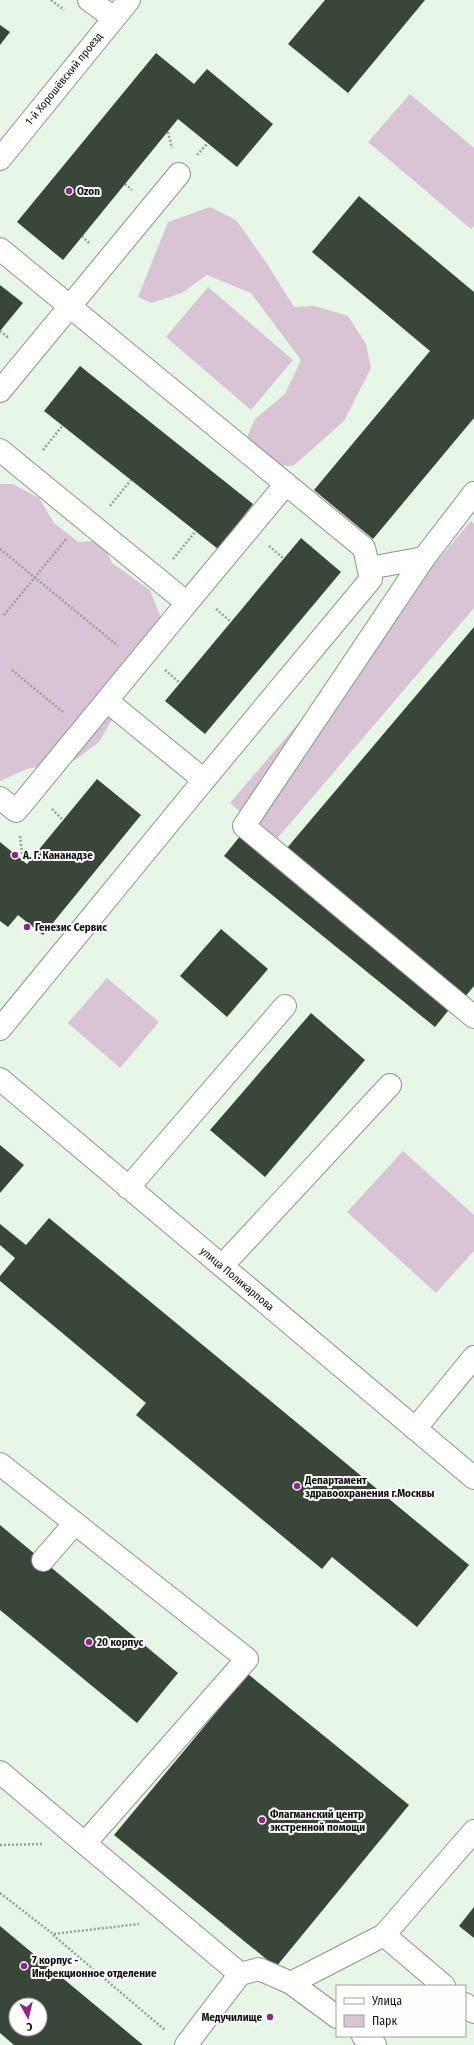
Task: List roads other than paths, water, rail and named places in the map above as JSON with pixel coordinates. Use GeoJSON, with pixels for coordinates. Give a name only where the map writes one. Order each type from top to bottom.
{"type":"FeatureCollection","features":[{"type":"Feature","properties":{"kind":"street"},"geometry":{"type":"LineString","coordinates":[[89,0],[114,18]]}},
{"type":"Feature","properties":{"kind":"street","name":"1-й Хорошёвский проезд"},"geometry":{"type":"LineString","coordinates":[[0,159],[129,0]]}},
{"type":"Feature","properties":{"kind":"street"},"geometry":{"type":"LineString","coordinates":[[0,391],[179,174]]}},
{"type":"Feature","properties":{"kind":"street"},"geometry":{"type":"LineString","coordinates":[[0,249],[364,548],[371,579],[0,1029]]}},
{"type":"Feature","properties":{"kind":"street"},"geometry":{"type":"LineString","coordinates":[[0,450],[187,604]]}},
{"type":"Feature","properties":{"kind":"street"},"geometry":{"type":"LineString","coordinates":[[0,798],[16,811],[286,484]]}},
{"type":"Feature","properties":{"kind":"street"},"geometry":{"type":"LineString","coordinates":[[472,499],[424,558],[244,826],[474,1017]]}},
{"type":"Feature","properties":{"kind":"street"},"geometry":{"type":"LineString","coordinates":[[368,568],[424,558]]}},
{"type":"Feature","properties":{"kind":"street"},"geometry":{"type":"LineString","coordinates":[[107,701],[204,780]]}},
{"type":"Feature","properties":{"kind":"street"},"geometry":{"type":"LineString","coordinates":[[128,1188],[285,1006]]}},
{"type":"Feature","properties":{"kind":"street","name":"улица Поликарпова"},"geometry":{"type":"LineString","coordinates":[[0,1079],[474,1478]]}},
{"type":"Feature","properties":{"kind":"street"},"geometry":{"type":"LineString","coordinates":[[222,1266],[390,1085]]}},
{"type":"Feature","properties":{"kind":"street"},"geometry":{"type":"LineString","coordinates":[[416,1429],[474,1357]]}},
{"type":"Feature","properties":{"kind":"street"},"geometry":{"type":"LineString","coordinates":[[0,1464],[247,1659],[86,1842]]}},
{"type":"Feature","properties":{"kind":"street"},"geometry":{"type":"LineString","coordinates":[[44,1560],[74,1523]]}},
{"type":"Feature","properties":{"kind":"street"},"geometry":{"type":"LineString","coordinates":[[0,1772],[86,1842],[240,1974]]}},
{"type":"Feature","properties":{"kind":"street"},"geometry":{"type":"LineString","coordinates":[[291,1983],[384,1935],[474,1831]]}},
{"type":"Feature","properties":{"kind":"street"},"geometry":{"type":"LineString","coordinates":[[384,1935],[443,1985]]}},
{"type":"Feature","properties":{"kind":"street"},"geometry":{"type":"LineString","coordinates":[[179,2040],[240,1974],[259,1969],[291,1983],[336,2016]]}},
{"type":"Feature","properties":{"kind":"street"},"geometry":{"type":"LineString","coordinates":[[466,2005],[474,2012]]}},
{"type":"Feature","properties":{"kind":"street"},"geometry":{"type":"LineString","coordinates":[[364,2037],[375,2045]]}},
{"type":"Feature","properties":{"kind":"place","name":"Ozon"},"geometry":{"type":"Point","coordinates":[69,191]}},
{"type":"Feature","properties":{"kind":"place","name":"А. Г. Кананадзе"},"geometry":{"type":"Point","coordinates":[15,855]}},
{"type":"Feature","properties":{"kind":"place","name":"Генезис Сервис"},"geometry":{"type":"Point","coordinates":[27,927]}},
{"type":"Feature","properties":{"kind":"place","name":"Департамент здравоохранения г.Москвы"},"geometry":{"type":"Point","coordinates":[297,1486]}},
{"type":"Feature","properties":{"kind":"place","name":"20 корпус"},"geometry":{"type":"Point","coordinates":[89,1642]}},
{"type":"Feature","properties":{"kind":"place","name":"Флагманский центр экстренной помощи"},"geometry":{"type":"Point","coordinates":[262,1820]}},
{"type":"Feature","properties":{"kind":"place","name":"7 корпус - Инфекционное отделение"},"geometry":{"type":"Point","coordinates":[24,1966]}},
{"type":"Feature","properties":{"kind":"place","name":"Медучилище"},"geometry":{"type":"Point","coordinates":[270,2017]}}]}
